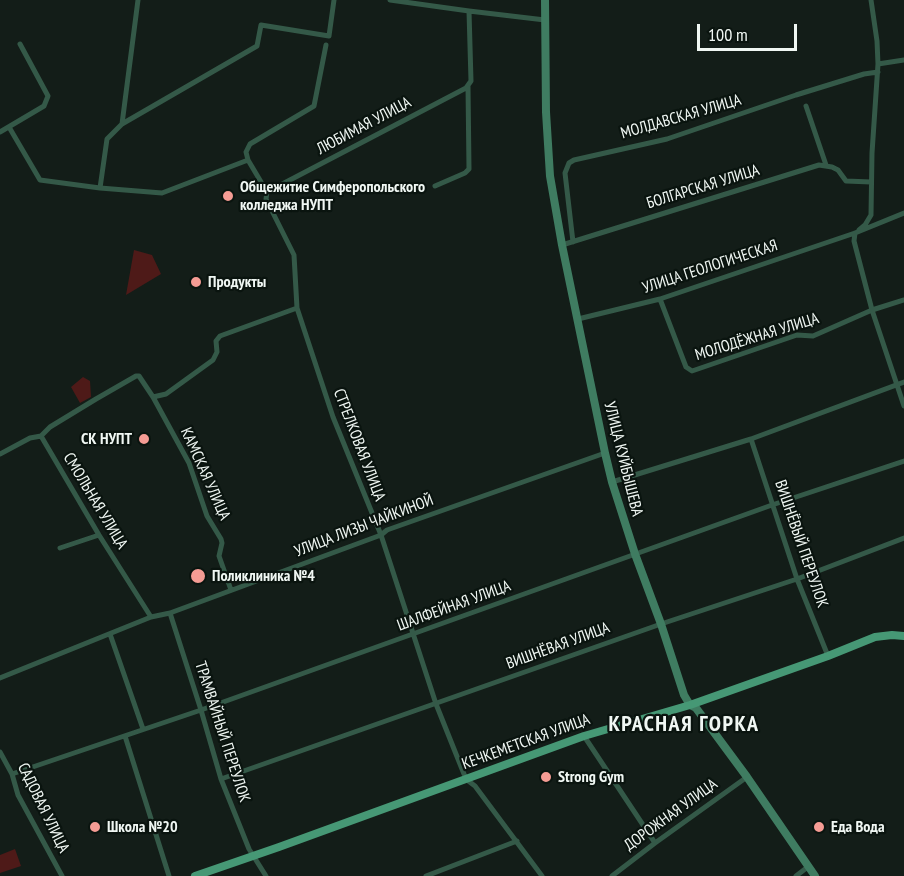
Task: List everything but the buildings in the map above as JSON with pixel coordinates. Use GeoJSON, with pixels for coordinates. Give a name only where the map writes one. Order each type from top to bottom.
{"type":"FeatureCollection","features":[{"type":"Feature","properties":{"kind":"main road","name":"УЛИЦА КУЙБЫШЕВА"},"geometry":{"type":"LineString","coordinates":[[545,0],[546,112],[550,176],[562,245],[612,482],[684,695],[747,777],[815,876]]}},
{"type":"Feature","properties":{"kind":"main road","name":"КЕЧКЕМЕТСКАЯ УЛИЦА"},"geometry":{"type":"LineString","coordinates":[[195,876],[584,736],[690,705],[875,637],[904,636]]}},
{"type":"Feature","properties":{"kind":"street"},"geometry":{"type":"LineString","coordinates":[[122,124],[138,0]]}},
{"type":"Feature","properties":{"kind":"street"},"geometry":{"type":"LineString","coordinates":[[100,188],[107,139],[122,124],[257,46],[261,25],[329,36],[334,0]]}},
{"type":"Feature","properties":{"kind":"street"},"geometry":{"type":"LineString","coordinates":[[390,0],[545,20]]}},
{"type":"Feature","properties":{"kind":"street"},"geometry":{"type":"LineString","coordinates":[[871,0],[878,64],[871,215],[865,225],[855,233],[854,242],[872,310],[904,406]]}},
{"type":"Feature","properties":{"kind":"street"},"geometry":{"type":"LineString","coordinates":[[435,186],[470,169],[469,11]]}},
{"type":"Feature","properties":{"kind":"street"},"geometry":{"type":"LineString","coordinates":[[0,132],[44,106],[48,96],[20,44]]}},
{"type":"Feature","properties":{"kind":"street"},"geometry":{"type":"LineString","coordinates":[[9,127],[40,180],[162,193],[248,160],[246,152],[250,144],[314,106],[326,45]]}},
{"type":"Feature","properties":{"kind":"street"},"geometry":{"type":"LineString","coordinates":[[878,64],[904,60]]}},
{"type":"Feature","properties":{"kind":"street","name":"МОЛДАВСКАЯ УЛИЦА"},"geometry":{"type":"LineString","coordinates":[[573,242],[565,173],[569,163],[574,160],[667,139],[796,95],[864,74],[878,72]]}},
{"type":"Feature","properties":{"kind":"street","name":"ЛЮБИМАЯ УЛИЦА"},"geometry":{"type":"LineString","coordinates":[[267,192],[470,83]]}},
{"type":"Feature","properties":{"kind":"street"},"geometry":{"type":"LineString","coordinates":[[806,106],[826,165],[838,170],[846,181],[872,182]]}},
{"type":"Feature","properties":{"kind":"street","name":"СТРЕЛКОВАЯ УЛИЦА"},"geometry":{"type":"LineString","coordinates":[[248,160],[267,192],[266,200],[294,255],[297,308],[333,417],[381,535],[436,704],[467,780],[475,786],[542,876]]}},
{"type":"Feature","properties":{"kind":"street","name":"БОЛГАРСКАЯ УЛИЦА"},"geometry":{"type":"LineString","coordinates":[[562,245],[819,165],[826,165]]}},
{"type":"Feature","properties":{"kind":"street","name":"УЛИЦА ГЕОЛОГИЧЕСКАЯ"},"geometry":{"type":"LineString","coordinates":[[578,319],[660,299],[855,233],[904,213]]}},
{"type":"Feature","properties":{"kind":"street","name":"МОЛОДЁЖНАЯ УЛИЦА"},"geometry":{"type":"LineString","coordinates":[[660,299],[686,367],[692,371],[797,335],[813,336],[872,310],[904,300]]}},
{"type":"Feature","properties":{"kind":"street"},"geometry":{"type":"LineString","coordinates":[[153,397],[166,394],[213,360],[217,352],[216,341],[220,336],[297,308]]}},
{"type":"Feature","properties":{"kind":"street","name":"КАМСКАЯ УЛИЦА"},"geometry":{"type":"LineString","coordinates":[[40,436],[50,427],[136,376],[141,378],[189,463],[207,516],[221,539],[219,556],[231,590]]}},
{"type":"Feature","properties":{"kind":"street"},"geometry":{"type":"LineString","coordinates":[[612,482],[752,439],[904,382]]}},
{"type":"Feature","properties":{"kind":"street"},"geometry":{"type":"LineString","coordinates":[[0,454],[30,438],[40,436]]}},
{"type":"Feature","properties":{"kind":"street","name":"СМОЛЬНАЯ УЛИЦА"},"geometry":{"type":"LineString","coordinates":[[40,436],[151,618]]}},
{"type":"Feature","properties":{"kind":"street","name":"ВИШНЁВЫЙ ПЕРЕУЛОК"},"geometry":{"type":"LineString","coordinates":[[752,439],[797,579],[828,656]]}},
{"type":"Feature","properties":{"kind":"street","name":"УЛИЦА ЛИЗЫ ЧАЙКИНОЙ"},"geometry":{"type":"LineString","coordinates":[[0,678],[151,618],[381,535],[387,530],[605,453]]}},
{"type":"Feature","properties":{"kind":"street","name":"ШАЛФЕЙНАЯ УЛИЦА"},"geometry":{"type":"LineString","coordinates":[[12,774],[201,710],[772,505],[904,461]]}},
{"type":"Feature","properties":{"kind":"street"},"geometry":{"type":"LineString","coordinates":[[60,548],[99,535]]}},
{"type":"Feature","properties":{"kind":"street","name":"ВИШНЁВАЯ УЛИЦА"},"geometry":{"type":"LineString","coordinates":[[221,779],[661,624],[797,579],[904,538]]}},
{"type":"Feature","properties":{"kind":"street","name":"ТРАМВАЙНЫЙ ПЕРЕУЛОК"},"geometry":{"type":"LineString","coordinates":[[170,613],[221,779],[249,849],[266,876]]}},
{"type":"Feature","properties":{"kind":"street"},"geometry":{"type":"LineString","coordinates":[[110,634],[143,729]]}},
{"type":"Feature","properties":{"kind":"street"},"geometry":{"type":"LineString","coordinates":[[125,736],[169,876]]}},
{"type":"Feature","properties":{"kind":"street"},"geometry":{"type":"LineString","coordinates":[[584,736],[655,843]]}},
{"type":"Feature","properties":{"kind":"street","name":"САДОВАЯ УЛИЦА"},"geometry":{"type":"LineString","coordinates":[[0,752],[12,774],[18,795],[62,876]]}},
{"type":"Feature","properties":{"kind":"street","name":"ДОРОЖНАЯ УЛИЦА"},"geometry":{"type":"LineString","coordinates":[[612,876],[747,777]]}},
{"type":"Feature","properties":{"kind":"street"},"geometry":{"type":"LineString","coordinates":[[426,876],[517,841]]}},
{"type":"Feature","properties":{"kind":"street"},"geometry":{"type":"LineString","coordinates":[[796,876],[809,866]]}},
{"type":"Feature","properties":{"kind":"shaded area"},"geometry":{"type":"Polygon","coordinates":[[[134,250],[152,255],[161,274],[126,295],[134,250]]]}},
{"type":"Feature","properties":{"kind":"shaded area"},"geometry":{"type":"Polygon","coordinates":[[[83,377],[90,381],[91,397],[80,403],[71,387],[83,377]]]}},
{"type":"Feature","properties":{"kind":"shaded area"},"geometry":{"type":"Polygon","coordinates":[[[15,849],[21,866],[0,873],[0,855],[15,849]]]}},
{"type":"Feature","properties":{"kind":"place","name":"Общежитие Симферопольского колледжа НУПТ"},"geometry":{"type":"Point","coordinates":[228,196]}},
{"type":"Feature","properties":{"kind":"place","name":"Продукты"},"geometry":{"type":"Point","coordinates":[196,282]}},
{"type":"Feature","properties":{"kind":"place","name":"СК НУПТ"},"geometry":{"type":"Point","coordinates":[144,439]}},
{"type":"Feature","properties":{"kind":"place","name":"Поликлиника №4"},"geometry":{"type":"Point","coordinates":[198,576]}},
{"type":"Feature","properties":{"kind":"place","name":"Strong Gym"},"geometry":{"type":"Point","coordinates":[546,777]}},
{"type":"Feature","properties":{"kind":"place","name":"Школа №20"},"geometry":{"type":"Point","coordinates":[95,827]}},
{"type":"Feature","properties":{"kind":"place","name":"Еда Вода"},"geometry":{"type":"Point","coordinates":[819,827]}},
{"type":"Feature","properties":{"kind":"district","name":"КРАСНАЯ ГОРКА"},"geometry":{"type":"Point","coordinates":[684,725]}}]}
